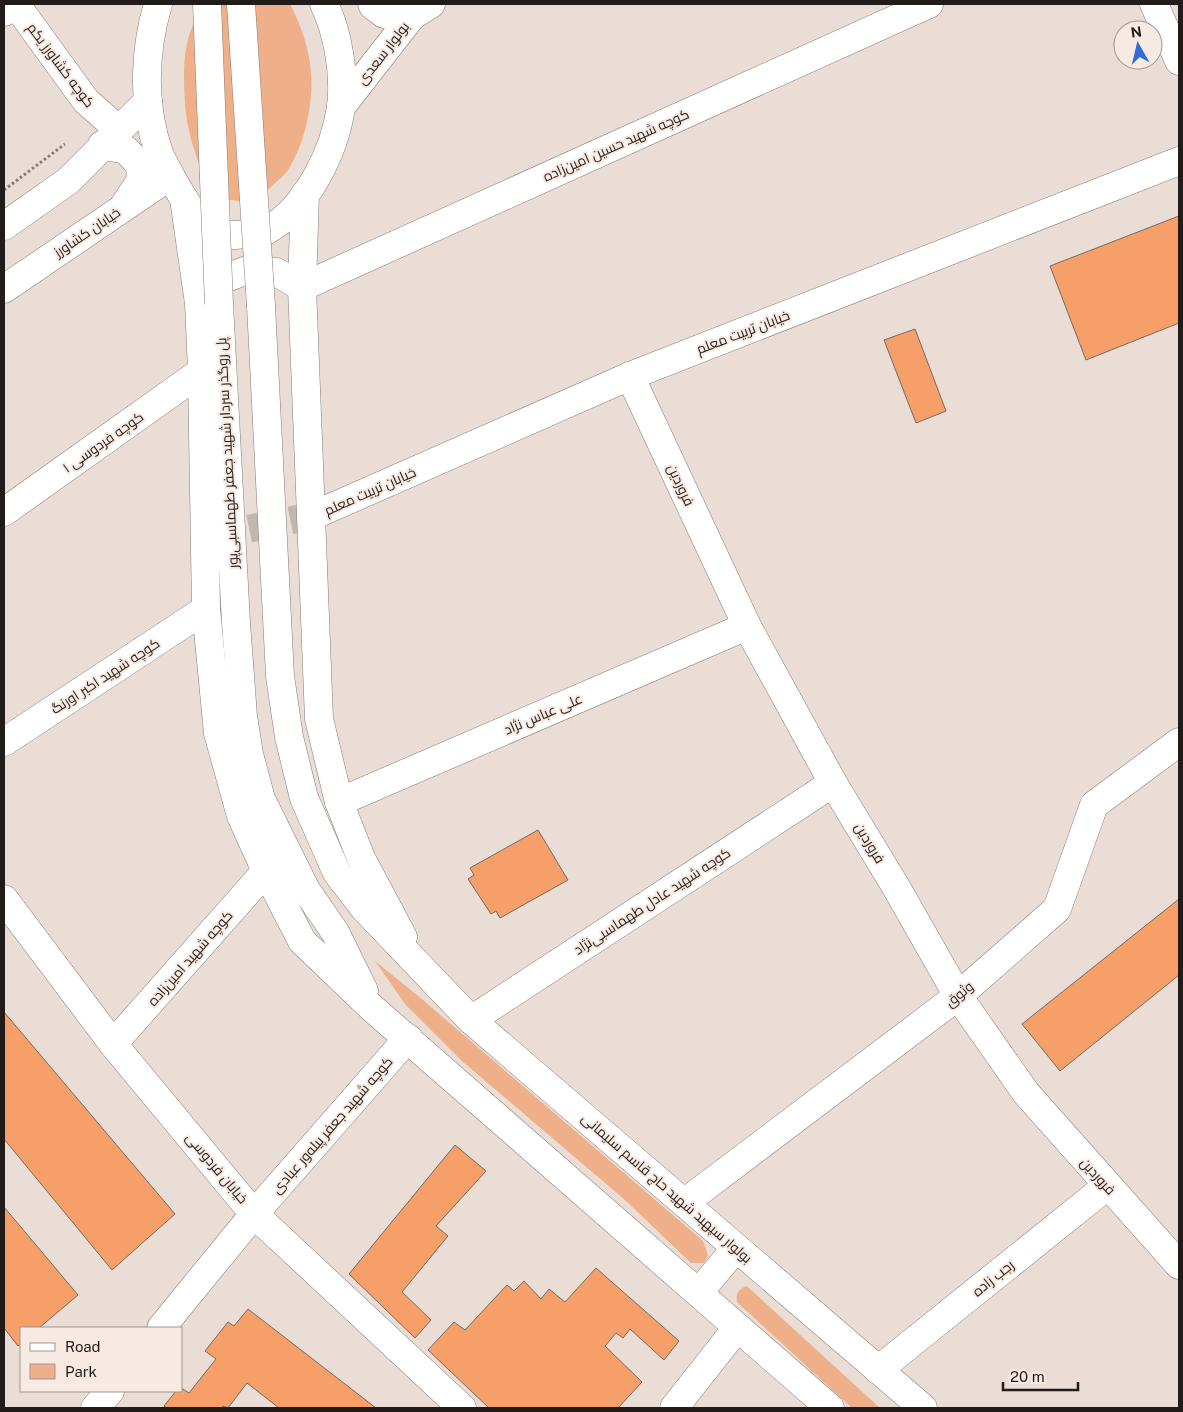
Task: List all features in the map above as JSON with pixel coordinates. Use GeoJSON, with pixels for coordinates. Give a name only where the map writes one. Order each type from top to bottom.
{"type":"FeatureCollection","features":[{"type":"Feature","properties":{"kind":"street"},"geometry":{"type":"LineString","coordinates":[[158,4],[150,42],[147,72],[148,102],[152,130],[170,176],[191,210],[210,230],[232,235],[266,231],[292,210],[315,180],[332,143],[341,107],[341,69],[336,42],[324,4]]}},
{"type":"Feature","properties":{"kind":"street","name":"پل روگذر سردار شهید جعفر طهماسبی‌پور"},"geometry":{"type":"LineString","coordinates":[[207,4],[209,304],[243,716],[249,754],[260,800],[306,890],[335,932],[372,1008]]}},
{"type":"Feature","properties":{"kind":"street","name":"بولوار سپهبد شهید حاج قاسم سلیمانی"},"geometry":{"type":"LineString","coordinates":[[241,4],[261,306],[280,676],[289,736],[304,798],[337,874],[364,908],[471,1020],[923,1408]]}},
{"type":"Feature","properties":{"kind":"street"},"geometry":{"type":"LineString","coordinates":[[372,4],[384,14],[422,10]]}},
{"type":"Feature","properties":{"kind":"street","name":"کوچه شهید حسین امین‌زاده"},"geometry":{"type":"LineString","coordinates":[[302,287],[929,4]]}},
{"type":"Feature","properties":{"kind":"street"},"geometry":{"type":"LineString","coordinates":[[1154,4],[1179,62]]}},
{"type":"Feature","properties":{"kind":"street","name":"کوچه کشاورز یکم"},"geometry":{"type":"LineString","coordinates":[[4,12],[14,6],[20,10],[111,138]]}},
{"type":"Feature","properties":{"kind":"street","name":"بولوار سعدی"},"geometry":{"type":"LineString","coordinates":[[341,107],[422,10]]}},
{"type":"Feature","properties":{"kind":"street"},"geometry":{"type":"LineString","coordinates":[[4,226],[68,181],[148,102]]}},
{"type":"Feature","properties":{"kind":"street"},"geometry":{"type":"LineString","coordinates":[[111,138],[126,150],[140,166],[141,180],[123,207]]}},
{"type":"Feature","properties":{"kind":"street","name":"خیابان تربیت معلم"},"geometry":{"type":"LineString","coordinates":[[312,516],[630,376],[1179,162]]}},
{"type":"Feature","properties":{"kind":"street","name":"خیابان کشاورز"},"geometry":{"type":"LineString","coordinates":[[4,289],[170,176]]}},
{"type":"Feature","properties":{"kind":"street"},"geometry":{"type":"LineString","coordinates":[[305,194],[302,287],[319,719],[339,802],[361,858],[383,896],[416,963]]}},
{"type":"Feature","properties":{"kind":"street"},"geometry":{"type":"LineString","coordinates":[[184,199],[209,304]]}},
{"type":"Feature","properties":{"kind":"street"},"geometry":{"type":"LineString","coordinates":[[302,287],[276,272],[247,270],[219,281],[209,304],[202,371],[206,609],[218,733],[241,816],[266,871],[302,941],[372,1008],[830,1408]]}},
{"type":"Feature","properties":{"kind":"street","name":"کوچه فردوسی ۱"},"geometry":{"type":"LineString","coordinates":[[4,512],[202,371]]}},
{"type":"Feature","properties":{"kind":"street","name":"فروردین"},"geometry":{"type":"LineString","coordinates":[[630,376],[747,626],[833,783],[896,887],[958,996],[1026,1093],[1179,1265]]}},
{"type":"Feature","properties":{"kind":"street","name":"کوچه شهید اکبر اورنگ"},"geometry":{"type":"LineString","coordinates":[[4,742],[206,609]]}},
{"type":"Feature","properties":{"kind":"street","name":"علی عباس نژاد"},"geometry":{"type":"LineString","coordinates":[[339,802],[747,626]]}},
{"type":"Feature","properties":{"kind":"street","name":"وثوق"},"geometry":{"type":"LineString","coordinates":[[684,1203],[958,996],[1057,909],[1094,805],[1179,742]]}},
{"type":"Feature","properties":{"kind":"street","name":"کوچه شهید عادل طهماسبی‌نژاد"},"geometry":{"type":"LineString","coordinates":[[471,1020],[833,783]]}},
{"type":"Feature","properties":{"kind":"street","name":"کوچه شهید امین‌زاده"},"geometry":{"type":"LineString","coordinates":[[114,1044],[266,871]]}},
{"type":"Feature","properties":{"kind":"street","name":"خیابان فردوسی"},"geometry":{"type":"LineString","coordinates":[[4,899],[114,1044],[254,1214],[462,1408]]}},
{"type":"Feature","properties":{"kind":"street","name":"کوچه شهید جعفر پیله‌ور عبادی"},"geometry":{"type":"LineString","coordinates":[[162,1327],[254,1214],[408,1038]]}},
{"type":"Feature","properties":{"kind":"street","name":"رجب زاده"},"geometry":{"type":"LineString","coordinates":[[878,1370],[1107,1186]]}},
{"type":"Feature","properties":{"kind":"street"},"geometry":{"type":"LineString","coordinates":[[699,1292],[736,1248]]}},
{"type":"Feature","properties":{"kind":"street"},"geometry":{"type":"LineString","coordinates":[[674,1408],[737,1328]]}},
{"type":"Feature","properties":{"kind":"street"},"geometry":{"type":"LineString","coordinates":[[95,1408],[109,1392]]}},
{"type":"Feature","properties":{"kind":"path"},"geometry":{"type":"LineString","coordinates":[[4,190],[69,141]]}},
{"type":"Feature","properties":{"kind":"green space"},"geometry":{"type":"Polygon","coordinates":[[[205,4],[290,4],[300,25],[307,48],[312,83],[309,114],[301,143],[285,174],[265,193],[249,200],[235,201],[227,199],[219,196],[209,188],[189,132],[184,92],[184,65],[192,27],[197,15],[205,4]]]}},
{"type":"Feature","properties":{"kind":"green space"},"geometry":{"type":"Polygon","coordinates":[[[375,961],[423,1000],[703,1241],[708,1255],[704,1263],[691,1263],[625,1200],[463,1062],[405,1004],[375,961]]]}},
{"type":"Feature","properties":{"kind":"green space"},"geometry":{"type":"Polygon","coordinates":[[[746,1286],[880,1408],[852,1408],[737,1302],[738,1292],[746,1286]]]}},
{"type":"Feature","properties":{"kind":"building"},"geometry":{"type":"Polygon","coordinates":[[[1179,216],[1179,323],[1086,360],[1050,266],[1179,216]]]}},
{"type":"Feature","properties":{"kind":"building"},"geometry":{"type":"Polygon","coordinates":[[[915,329],[946,411],[916,423],[884,340],[915,329]]]}},
{"type":"Feature","properties":{"kind":"building"},"geometry":{"type":"Polygon","coordinates":[[[538,830],[568,880],[500,918],[496,911],[491,914],[468,879],[474,875],[470,868],[538,830]]]}},
{"type":"Feature","properties":{"kind":"building"},"geometry":{"type":"Polygon","coordinates":[[[1179,899],[1179,975],[1060,1071],[1022,1024],[1179,899]]]}},
{"type":"Feature","properties":{"kind":"building"},"geometry":{"type":"Polygon","coordinates":[[[4,1012],[175,1214],[112,1270],[4,1139],[4,1012]]]}},
{"type":"Feature","properties":{"kind":"building"},"geometry":{"type":"Polygon","coordinates":[[[455,1145],[486,1171],[436,1226],[448,1236],[402,1292],[431,1320],[415,1338],[349,1274],[455,1145]]]}},
{"type":"Feature","properties":{"kind":"building"},"geometry":{"type":"Polygon","coordinates":[[[4,1207],[78,1295],[40,1327],[20,1327],[20,1344],[18,1346],[4,1328],[4,1207]]]}},
{"type":"Feature","properties":{"kind":"building"},"geometry":{"type":"Polygon","coordinates":[[[596,1268],[679,1341],[664,1360],[630,1329],[623,1338],[616,1333],[605,1346],[642,1382],[618,1408],[489,1408],[428,1350],[454,1322],[465,1330],[507,1285],[514,1291],[524,1281],[541,1299],[549,1289],[565,1302],[596,1268]]]}},
{"type":"Feature","properties":{"kind":"building"},"geometry":{"type":"Polygon","coordinates":[[[248,1309],[376,1408],[279,1408],[247,1383],[228,1408],[223,1406],[221,1408],[167,1408],[164,1406],[175,1392],[182,1392],[182,1389],[189,1393],[216,1359],[205,1351],[228,1322],[234,1326],[248,1309]]]}},
{"type":"Feature","properties":{"kind":"tunnel"},"geometry":{"type":"LineString","coordinates":[[208,537],[312,516]]}}]}
